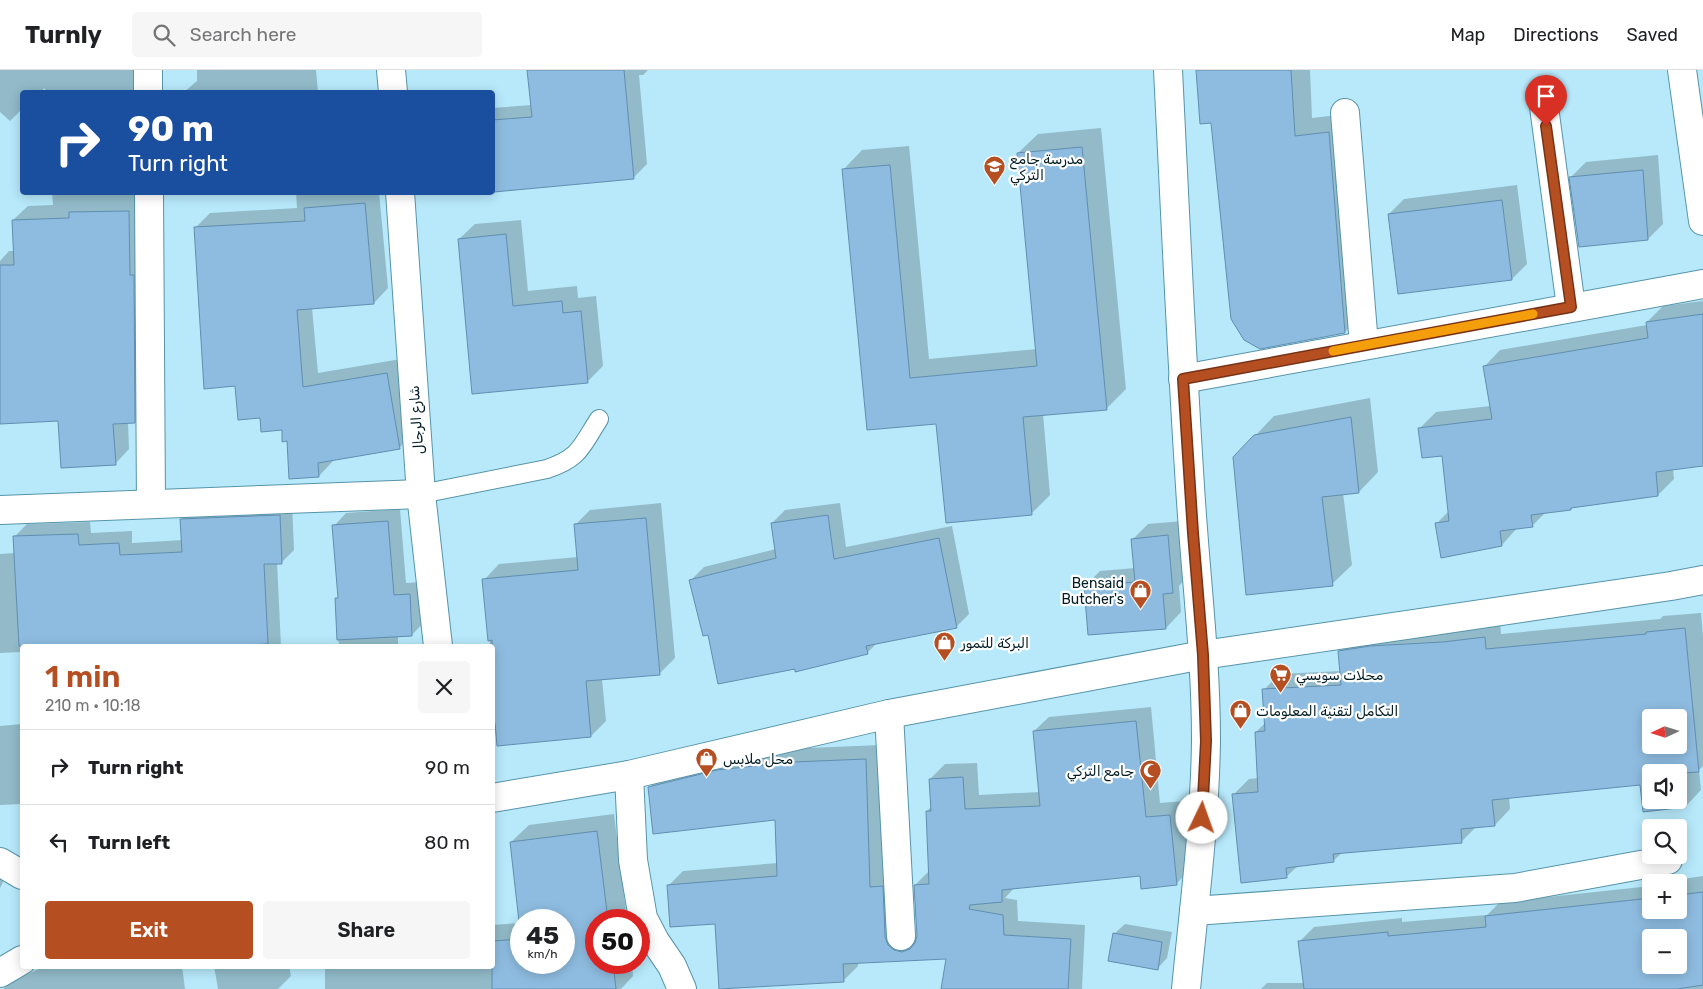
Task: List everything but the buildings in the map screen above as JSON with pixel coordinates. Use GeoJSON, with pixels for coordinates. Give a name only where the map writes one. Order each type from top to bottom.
{"type":"FeatureCollection","features":[{"type":"Feature","properties":{"kind":"street"},"geometry":{"type":"LineString","coordinates":[[148,70],[148,90]]}},
{"type":"Feature","properties":{"kind":"street"},"geometry":{"type":"LineString","coordinates":[[391,70],[393,90]]}},
{"type":"Feature","properties":{"kind":"street"},"geometry":{"type":"LineString","coordinates":[[1168,70],[1183,379],[1203,655],[1206,741],[1201,837],[1186,989]]}},
{"type":"Feature","properties":{"kind":"street"},"geometry":{"type":"LineString","coordinates":[[1682,70],[1703,221]]}},
{"type":"Feature","properties":{"kind":"street"},"geometry":{"type":"LineString","coordinates":[[1544,107],[1571,307]]}},
{"type":"Feature","properties":{"kind":"street"},"geometry":{"type":"LineString","coordinates":[[1345,113],[1364,345]]}},
{"type":"Feature","properties":{"kind":"street"},"geometry":{"type":"LineString","coordinates":[[149,195],[151,504]]}},
{"type":"Feature","properties":{"kind":"street","name":"شارع الرجال"},"geometry":{"type":"LineString","coordinates":[[400,195],[422,494],[438,644]]}},
{"type":"Feature","properties":{"kind":"street"},"geometry":{"type":"LineString","coordinates":[[1183,379],[1703,284]]}},
{"type":"Feature","properties":{"kind":"street"},"geometry":{"type":"LineString","coordinates":[[0,510],[422,494]]}},
{"type":"Feature","properties":{"kind":"street"},"geometry":{"type":"LineString","coordinates":[[495,797],[629,775],[889,714],[1203,655],[1661,588],[1703,580]]}},
{"type":"Feature","properties":{"kind":"street"},"geometry":{"type":"LineString","coordinates":[[889,714],[901,936]]}},
{"type":"Feature","properties":{"kind":"street"},"geometry":{"type":"LineString","coordinates":[[629,775],[633,860],[643,918],[655,941],[672,966],[682,989]]}},
{"type":"Feature","properties":{"kind":"street"},"geometry":{"type":"LineString","coordinates":[[0,862],[20,875]]}},
{"type":"Feature","properties":{"kind":"street"},"geometry":{"type":"LineString","coordinates":[[1194,910],[1515,888],[1646,864]]}},
{"type":"Feature","properties":{"kind":"street"},"geometry":{"type":"LineString","coordinates":[[0,973],[20,961]]}},
{"type":"Feature","properties":{"kind":"lane"},"geometry":{"type":"LineString","coordinates":[[422,494],[547,469],[563,464],[576,455],[599,419]]}},
{"type":"Feature","properties":{"kind":"slow traffic"},"geometry":{"type":"LineString","coordinates":[[1333,351],[1533,314]]}},
{"type":"Feature","properties":{"kind":"place","name":"مدرسة جامع التركي"},"geometry":{"type":"Point","coordinates":[994,186]}},
{"type":"Feature","properties":{"kind":"place","name":"Bensaid Butcher's"},"geometry":{"type":"Point","coordinates":[1140,610]}},
{"type":"Feature","properties":{"kind":"place","name":"البركة للتمور"},"geometry":{"type":"Point","coordinates":[945,662]}},
{"type":"Feature","properties":{"kind":"place","name":"محلات سويسي"},"geometry":{"type":"Point","coordinates":[1280,694]}},
{"type":"Feature","properties":{"kind":"place","name":"التكامل لتقنية المعلومات"},"geometry":{"type":"Point","coordinates":[1240,730]}},
{"type":"Feature","properties":{"kind":"place","name":"محل ملابس"},"geometry":{"type":"Point","coordinates":[707,778]}},
{"type":"Feature","properties":{"kind":"place","name":"جامع التركي"},"geometry":{"type":"Point","coordinates":[1150,790]}},
{"type":"Feature","properties":{"kind":"route"},"geometry":{"type":"LineString","coordinates":[[1202,818],[1206,741],[1203,655],[1183,379],[1571,307],[1546,126]]}}]}
